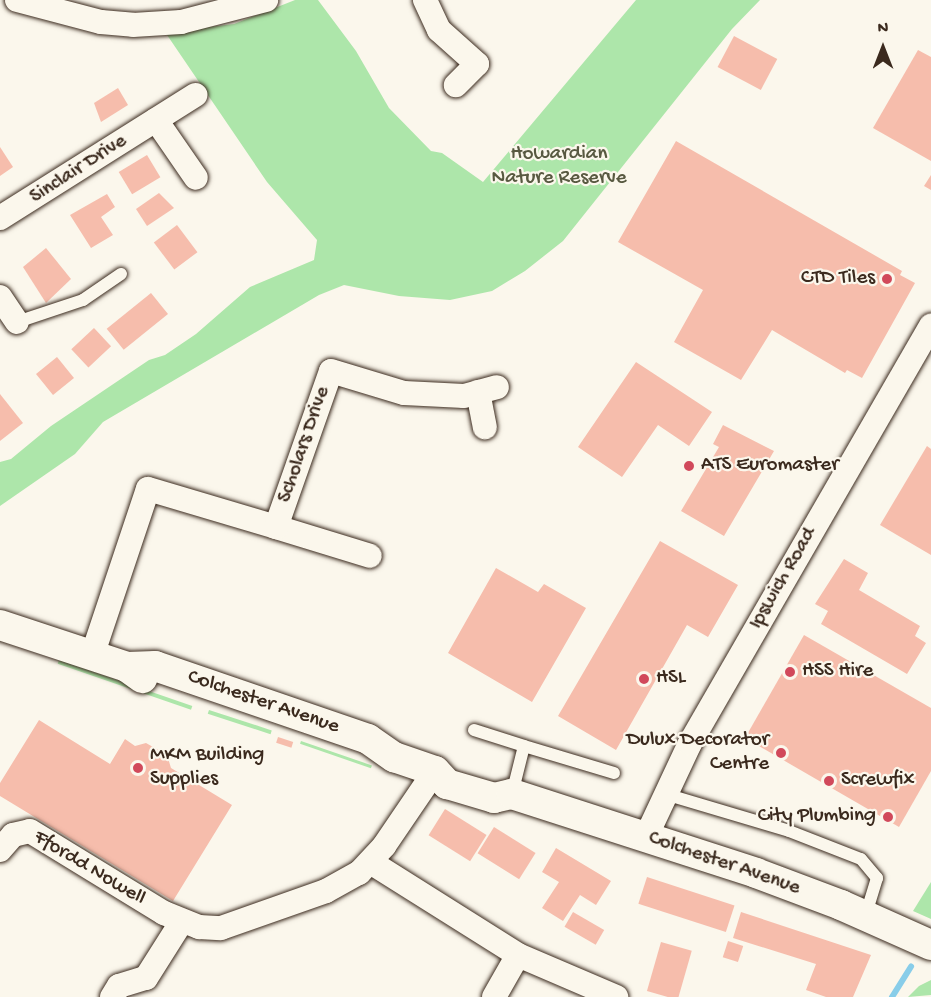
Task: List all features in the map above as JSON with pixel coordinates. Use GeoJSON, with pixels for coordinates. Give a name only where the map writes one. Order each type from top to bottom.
{"type":"FeatureCollection","features":[{"type":"Feature","properties":{"kind":"street"},"geometry":{"type":"LineString","coordinates":[[29,1],[101,22],[133,24],[181,22],[266,0]]}},
{"type":"Feature","properties":{"kind":"street"},"geometry":{"type":"LineString","coordinates":[[426,0],[439,30],[477,64],[456,85]]}},
{"type":"Feature","properties":{"kind":"street","name":"Sinclair Drive"},"geometry":{"type":"LineString","coordinates":[[0,218],[195,95]]}},
{"type":"Feature","properties":{"kind":"street"},"geometry":{"type":"LineString","coordinates":[[156,120],[196,178]]}},
{"type":"Feature","properties":{"kind":"street"},"geometry":{"type":"LineString","coordinates":[[0,297],[17,322]]}},
{"type":"Feature","properties":{"kind":"street","name":"Ipswich Road"},"geometry":{"type":"LineString","coordinates":[[646,837],[690,743],[931,325]]}},
{"type":"Feature","properties":{"kind":"street","name":"Scholars Drive"},"geometry":{"type":"LineString","coordinates":[[276,528],[331,370],[404,393],[464,396],[487,390],[485,427]]}},
{"type":"Feature","properties":{"kind":"street","name":"Scholars Drive"},"geometry":{"type":"LineString","coordinates":[[92,656],[148,489],[370,556]]}},
{"type":"Feature","properties":{"kind":"street","name":"Colchester Avenue"},"geometry":{"type":"LineString","coordinates":[[0,624],[127,667],[152,685],[363,756],[394,757],[435,771],[452,766],[499,779],[512,794],[646,837],[866,915],[931,945]]}},
{"type":"Feature","properties":{"kind":"street","name":"Ffordd Nowell"},"geometry":{"type":"LineString","coordinates":[[0,850],[12,835],[30,831],[182,921],[199,927],[243,923],[326,891],[372,862],[435,771]]}},
{"type":"Feature","properties":{"kind":"street"},"geometry":{"type":"LineString","coordinates":[[372,862],[518,955],[614,996]]}},
{"type":"Feature","properties":{"kind":"street"},"geometry":{"type":"LineString","coordinates":[[112,997],[119,986],[146,978],[182,921]]}},
{"type":"Feature","properties":{"kind":"street"},"geometry":{"type":"LineString","coordinates":[[494,997],[518,955]]}},
{"type":"Feature","properties":{"kind":"lane"},"geometry":{"type":"LineString","coordinates":[[17,322],[83,300],[121,274]]}},
{"type":"Feature","properties":{"kind":"lane"},"geometry":{"type":"LineString","coordinates":[[474,730],[614,773]]}},
{"type":"Feature","properties":{"kind":"lane"},"geometry":{"type":"LineString","coordinates":[[512,794],[524,746]]}},
{"type":"Feature","properties":{"kind":"lane"},"geometry":{"type":"LineString","coordinates":[[665,794],[789,831],[868,863],[877,878],[866,915]]}},
{"type":"Feature","properties":{"kind":"green space","name":"Howardian Nature Reserve"},"geometry":{"type":"Polygon","coordinates":[[[295,0],[318,0],[356,51],[389,108],[431,151],[442,153],[483,182],[636,0],[760,0],[732,29],[563,241],[525,271],[492,291],[450,300],[399,296],[344,285],[319,295],[103,422],[75,454],[0,506],[0,462],[11,459],[51,426],[149,360],[165,355],[196,334],[250,287],[314,260],[317,240],[267,182],[165,32],[234,24],[295,0]]]}},
{"type":"Feature","properties":{"kind":"green space"},"geometry":{"type":"Polygon","coordinates":[[[59,660],[192,706],[191,710],[58,664],[59,660]]]}},
{"type":"Feature","properties":{"kind":"green space"},"geometry":{"type":"Polygon","coordinates":[[[209,710],[272,730],[271,734],[208,714],[209,710]]]}},
{"type":"Feature","properties":{"kind":"green space"},"geometry":{"type":"Polygon","coordinates":[[[301,741],[372,765],[371,768],[300,744],[301,741]]]}},
{"type":"Feature","properties":{"kind":"green space"},"geometry":{"type":"Polygon","coordinates":[[[931,882],[931,919],[913,911],[931,882]]]}},
{"type":"Feature","properties":{"kind":"green space"},"geometry":{"type":"Polygon","coordinates":[[[931,980],[931,995],[908,997],[919,986],[931,980]]]}},
{"type":"Feature","properties":{"kind":"building"},"geometry":{"type":"Polygon","coordinates":[[[734,36],[777,59],[761,90],[718,67],[734,36]]]}},
{"type":"Feature","properties":{"kind":"building"},"geometry":{"type":"Polygon","coordinates":[[[918,50],[931,57],[931,161],[873,128],[918,50]]]}},
{"type":"Feature","properties":{"kind":"building"},"geometry":{"type":"Polygon","coordinates":[[[118,88],[128,105],[101,122],[94,103],[118,88]]]}},
{"type":"Feature","properties":{"kind":"building"},"geometry":{"type":"Polygon","coordinates":[[[676,141],[902,271],[900,275],[915,283],[862,378],[847,370],[845,373],[772,330],[741,380],[674,342],[703,290],[618,242],[676,141]]]}},
{"type":"Feature","properties":{"kind":"building"},"geometry":{"type":"Polygon","coordinates":[[[0,147],[13,167],[0,176],[0,147]]]}},
{"type":"Feature","properties":{"kind":"building"},"geometry":{"type":"Polygon","coordinates":[[[147,155],[160,177],[132,194],[119,172],[147,155]]]}},
{"type":"Feature","properties":{"kind":"building"},"geometry":{"type":"Polygon","coordinates":[[[931,175],[931,190],[924,186],[931,175]]]}},
{"type":"Feature","properties":{"kind":"building"},"geometry":{"type":"Polygon","coordinates":[[[159,193],[174,208],[147,226],[136,209],[159,193]]]}},
{"type":"Feature","properties":{"kind":"building"},"geometry":{"type":"Polygon","coordinates":[[[107,194],[115,207],[101,217],[113,235],[91,248],[70,215],[107,194]]]}},
{"type":"Feature","properties":{"kind":"building"},"geometry":{"type":"Polygon","coordinates":[[[177,225],[197,252],[174,270],[154,242],[177,225]]]}},
{"type":"Feature","properties":{"kind":"building"},"geometry":{"type":"Polygon","coordinates":[[[46,248],[71,279],[46,303],[23,267],[46,248]]]}},
{"type":"Feature","properties":{"kind":"building"},"geometry":{"type":"Polygon","coordinates":[[[151,293],[168,314],[124,350],[107,329],[151,293]]]}},
{"type":"Feature","properties":{"kind":"building"},"geometry":{"type":"Polygon","coordinates":[[[94,328],[111,346],[88,367],[71,349],[94,328]]]}},
{"type":"Feature","properties":{"kind":"building"},"geometry":{"type":"Polygon","coordinates":[[[57,357],[74,378],[53,395],[36,374],[57,357]]]}},
{"type":"Feature","properties":{"kind":"building"},"geometry":{"type":"Polygon","coordinates":[[[636,362],[712,412],[689,446],[658,425],[622,477],[578,447],[636,362]]]}},
{"type":"Feature","properties":{"kind":"building"},"geometry":{"type":"Polygon","coordinates":[[[0,394],[23,423],[0,441],[0,394]]]}},
{"type":"Feature","properties":{"kind":"building"},"geometry":{"type":"Polygon","coordinates":[[[723,425],[774,451],[724,536],[681,511],[719,447],[713,444],[723,425]]]}},
{"type":"Feature","properties":{"kind":"building"},"geometry":{"type":"Polygon","coordinates":[[[927,446],[931,449],[931,555],[880,525],[927,446]]]}},
{"type":"Feature","properties":{"kind":"building"},"geometry":{"type":"Polygon","coordinates":[[[660,541],[738,585],[708,637],[687,625],[616,750],[558,716],[660,541]]]}},
{"type":"Feature","properties":{"kind":"building"},"geometry":{"type":"Polygon","coordinates":[[[844,559],[868,573],[859,590],[920,626],[915,636],[926,643],[907,674],[821,624],[828,611],[815,604],[844,559]]]}},
{"type":"Feature","properties":{"kind":"building"},"geometry":{"type":"Polygon","coordinates":[[[496,568],[538,592],[544,584],[586,608],[532,702],[448,653],[496,568]]]}},
{"type":"Feature","properties":{"kind":"building"},"geometry":{"type":"Polygon","coordinates":[[[804,635],[931,708],[931,771],[899,827],[745,738],[804,635]]]}},
{"type":"Feature","properties":{"kind":"building"},"geometry":{"type":"Polygon","coordinates":[[[39,720],[110,764],[125,739],[135,746],[146,743],[167,755],[171,768],[232,805],[173,901],[0,796],[0,783],[39,720]]]}},
{"type":"Feature","properties":{"kind":"building"},"geometry":{"type":"Polygon","coordinates":[[[278,737],[293,742],[291,748],[276,743],[278,737]]]}},
{"type":"Feature","properties":{"kind":"building"},"geometry":{"type":"Polygon","coordinates":[[[445,809],[487,835],[470,861],[429,835],[445,809]]]}},
{"type":"Feature","properties":{"kind":"building"},"geometry":{"type":"Polygon","coordinates":[[[494,827],[536,853],[519,879],[478,853],[494,827]]]}},
{"type":"Feature","properties":{"kind":"building"},"geometry":{"type":"Polygon","coordinates":[[[556,848],[611,881],[596,905],[580,895],[563,921],[542,908],[559,882],[542,872],[556,848]]]}},
{"type":"Feature","properties":{"kind":"building"},"geometry":{"type":"Polygon","coordinates":[[[647,877],[734,905],[726,932],[638,904],[647,877]]]}},
{"type":"Feature","properties":{"kind":"building"},"geometry":{"type":"Polygon","coordinates":[[[573,912],[604,930],[596,945],[564,927],[573,912]]]}},
{"type":"Feature","properties":{"kind":"building"},"geometry":{"type":"Polygon","coordinates":[[[741,912],[871,955],[853,997],[826,997],[806,990],[816,964],[733,938],[741,912]]]}},
{"type":"Feature","properties":{"kind":"building"},"geometry":{"type":"Polygon","coordinates":[[[728,941],[743,946],[738,962],[723,957],[728,941]]]}},
{"type":"Feature","properties":{"kind":"building"},"geometry":{"type":"Polygon","coordinates":[[[661,942],[692,951],[679,997],[668,997],[647,991],[661,942]]]}},
{"type":"Feature","properties":{"kind":"waterway"},"geometry":{"type":"LineString","coordinates":[[892,997],[911,966]]}},
{"type":"Feature","properties":{"kind":"place","name":"CTD Tiles"},"geometry":{"type":"Point","coordinates":[887,279]}},
{"type":"Feature","properties":{"kind":"place","name":"ATS Euromaster"},"geometry":{"type":"Point","coordinates":[689,466]}},
{"type":"Feature","properties":{"kind":"place","name":"HSS Hire"},"geometry":{"type":"Point","coordinates":[790,672]}},
{"type":"Feature","properties":{"kind":"place","name":"HSL"},"geometry":{"type":"Point","coordinates":[644,679]}},
{"type":"Feature","properties":{"kind":"place","name":"Dulux Decorator Centre"},"geometry":{"type":"Point","coordinates":[781,753]}},
{"type":"Feature","properties":{"kind":"place","name":"MKM Building Supplies"},"geometry":{"type":"Point","coordinates":[138,768]}},
{"type":"Feature","properties":{"kind":"place","name":"Screwfix"},"geometry":{"type":"Point","coordinates":[829,781]}},
{"type":"Feature","properties":{"kind":"place","name":"City Plumbing"},"geometry":{"type":"Point","coordinates":[888,817]}}]}
